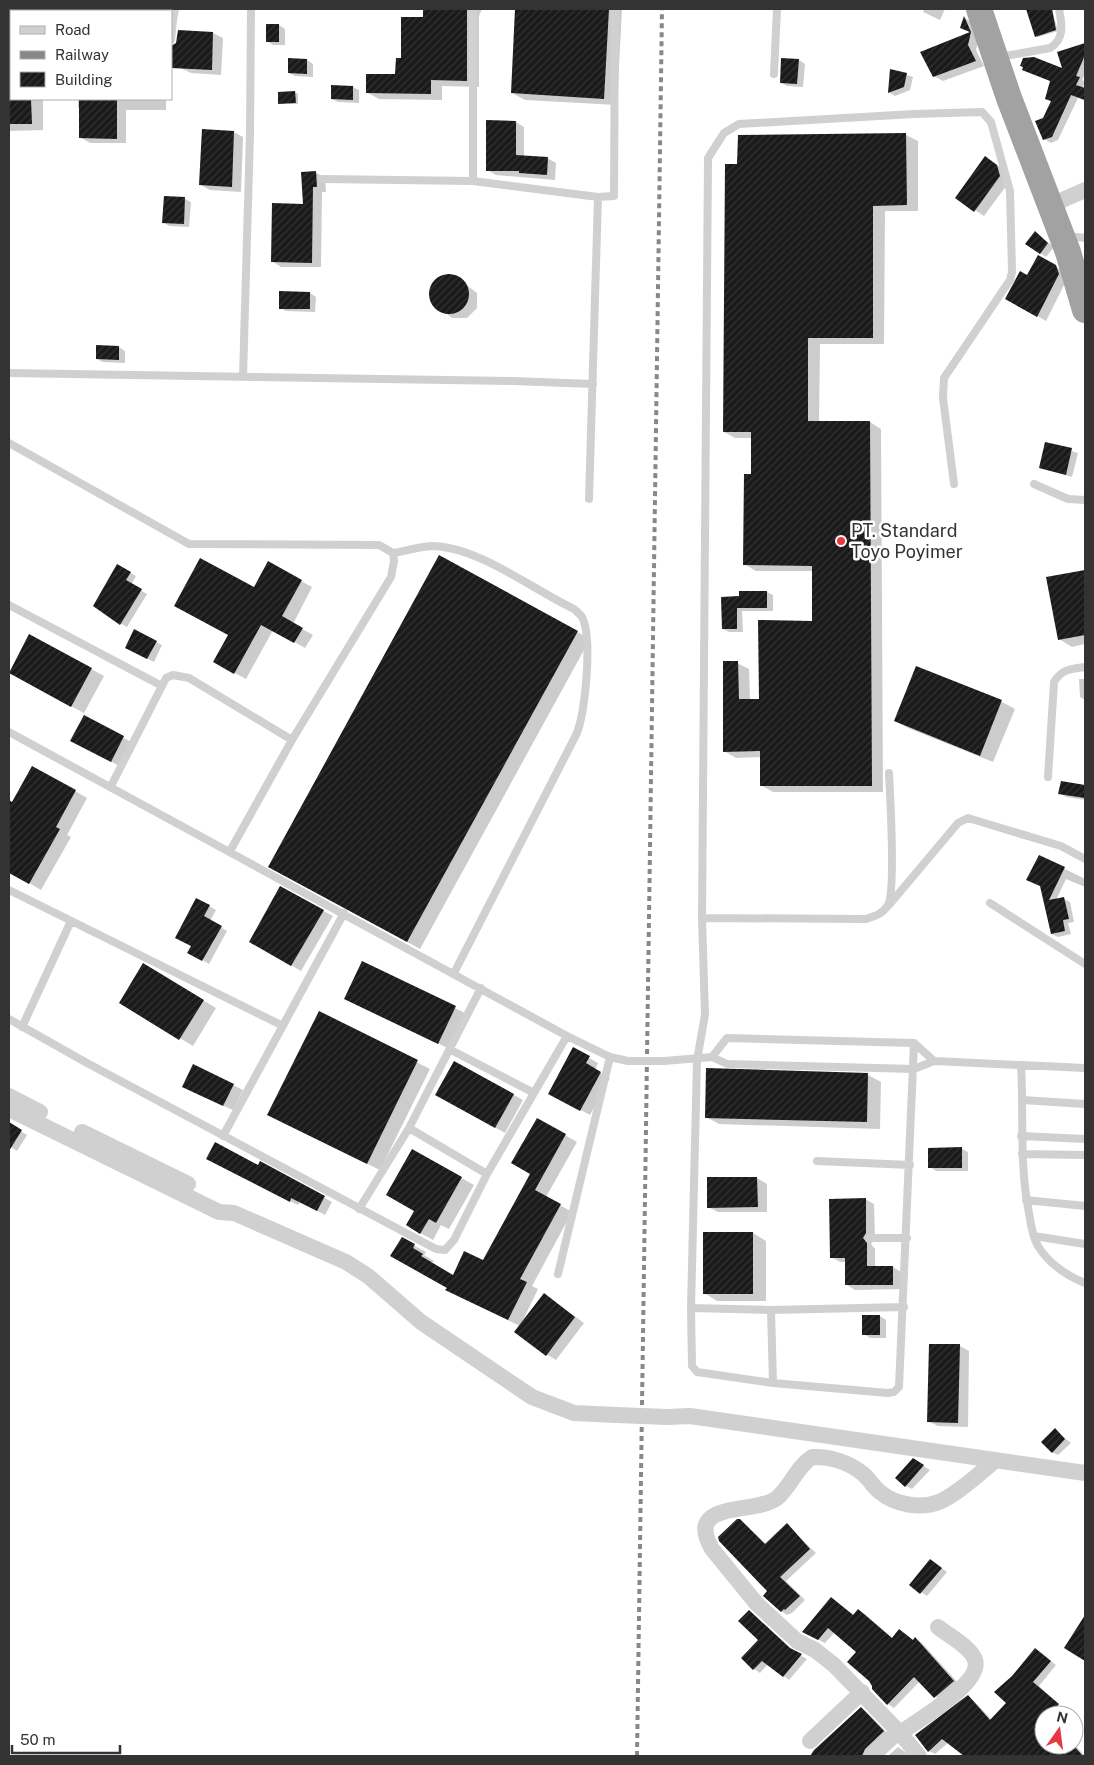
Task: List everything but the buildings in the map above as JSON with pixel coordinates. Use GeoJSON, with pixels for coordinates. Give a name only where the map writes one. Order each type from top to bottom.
{"type":"FeatureCollection","features":[{"type":"Feature","properties":{"kind":"highway"},"geometry":{"type":"LineString","coordinates":[[980,9],[994,58],[1050,206],[1073,237],[1085,310]]}},
{"type":"Feature","properties":{"kind":"street"},"geometry":{"type":"LineString","coordinates":[[1050,206],[1085,190]]}},
{"type":"Feature","properties":{"kind":"street"},"geometry":{"type":"LineString","coordinates":[[9,1096],[224,1202],[234,1213]]}},
{"type":"Feature","properties":{"kind":"street"},"geometry":{"type":"LineString","coordinates":[[9,1109],[219,1212],[234,1213],[346,1262],[368,1276],[421,1322],[532,1397],[574,1413],[667,1417],[690,1416],[994,1461],[1085,1472]]}},
{"type":"Feature","properties":{"kind":"street"},"geometry":{"type":"LineString","coordinates":[[919,1756],[900,1732],[834,1665],[815,1650],[797,1641],[756,1603],[706,1540],[708,1522],[714,1515],[724,1511],[762,1504],[776,1499],[804,1462],[812,1457],[835,1459],[848,1464],[863,1473],[880,1493],[894,1501],[909,1505],[938,1502],[957,1490],[994,1461]]}},
{"type":"Feature","properties":{"kind":"street"},"geometry":{"type":"LineString","coordinates":[[872,1756],[900,1732],[959,1690],[974,1674],[976,1668],[972,1654],[938,1627]]}},
{"type":"Feature","properties":{"kind":"street"},"geometry":{"type":"LineString","coordinates":[[810,1740],[862,1692]]}},
{"type":"Feature","properties":{"kind":"lane"},"geometry":{"type":"LineString","coordinates":[[172,30],[174,9]]}},
{"type":"Feature","properties":{"kind":"lane"},"geometry":{"type":"LineString","coordinates":[[243,377],[250,134],[251,9]]}},
{"type":"Feature","properties":{"kind":"lane"},"geometry":{"type":"LineString","coordinates":[[472,181],[473,9]]}},
{"type":"Feature","properties":{"kind":"lane"},"geometry":{"type":"LineString","coordinates":[[322,179],[472,181],[598,197],[614,196],[615,9]]}},
{"type":"Feature","properties":{"kind":"lane"},"geometry":{"type":"LineString","coordinates":[[774,74],[777,9]]}},
{"type":"Feature","properties":{"kind":"lane"},"geometry":{"type":"LineString","coordinates":[[994,58],[1050,48],[1056,44],[1060,39],[1062,26],[1059,9]]}},
{"type":"Feature","properties":{"kind":"lane"},"geometry":{"type":"LineString","coordinates":[[914,1043],[901,1380],[894,1392],[773,1383],[697,1372],[692,1366],[691,1308],[697,1060],[705,1015],[702,918],[708,158],[724,133],[739,124],[914,114],[982,112],[991,122],[1010,191],[1012,272],[1010,280],[944,378],[943,398],[954,484]]}},
{"type":"Feature","properties":{"kind":"lane"},"geometry":{"type":"LineString","coordinates":[[589,499],[598,197]]}},
{"type":"Feature","properties":{"kind":"lane"},"geometry":{"type":"LineString","coordinates":[[9,373],[593,384]]}},
{"type":"Feature","properties":{"kind":"lane"},"geometry":{"type":"LineString","coordinates":[[9,443],[188,544],[379,545],[393,553],[433,546],[456,549],[476,556],[574,609],[582,616],[586,628],[587,667],[584,707],[577,733],[454,973]]}},
{"type":"Feature","properties":{"kind":"lane"},"geometry":{"type":"LineString","coordinates":[[1034,484],[1068,499],[1085,500]]}},
{"type":"Feature","properties":{"kind":"lane"},"geometry":{"type":"LineString","coordinates":[[230,850],[292,740],[391,577],[394,561],[393,553]]}},
{"type":"Feature","properties":{"kind":"lane"},"geometry":{"type":"LineString","coordinates":[[9,605],[162,686]]}},
{"type":"Feature","properties":{"kind":"lane"},"geometry":{"type":"LineString","coordinates":[[1048,777],[1054,682],[1059,673],[1066,669],[1085,667]]}},
{"type":"Feature","properties":{"kind":"lane"},"geometry":{"type":"LineString","coordinates":[[111,786],[166,678],[173,675],[189,678],[292,740]]}},
{"type":"Feature","properties":{"kind":"lane"},"geometry":{"type":"LineString","coordinates":[[9,732],[230,850],[567,1036],[610,1057],[628,1061],[664,1062],[712,1057],[727,1064],[914,1069],[934,1061],[1085,1068]]}},
{"type":"Feature","properties":{"kind":"lane"},"geometry":{"type":"LineString","coordinates":[[889,773],[892,886],[889,905]]}},
{"type":"Feature","properties":{"kind":"lane"},"geometry":{"type":"LineString","coordinates":[[702,918],[794,917],[866,919],[880,914],[958,823],[968,818],[1061,846],[1085,859]]}},
{"type":"Feature","properties":{"kind":"lane"},"geometry":{"type":"LineString","coordinates":[[9,890],[283,1026]]}},
{"type":"Feature","properties":{"kind":"lane"},"geometry":{"type":"LineString","coordinates":[[990,903],[1085,964]]}},
{"type":"Feature","properties":{"kind":"lane"},"geometry":{"type":"LineString","coordinates":[[223,1136],[344,913]]}},
{"type":"Feature","properties":{"kind":"lane"},"geometry":{"type":"LineString","coordinates":[[22,1027],[71,920]]}},
{"type":"Feature","properties":{"kind":"lane"},"geometry":{"type":"LineString","coordinates":[[359,1209],[409,1128],[451,1050],[481,988]]}},
{"type":"Feature","properties":{"kind":"lane"},"geometry":{"type":"LineString","coordinates":[[9,1019],[359,1209],[436,1249],[445,1250],[454,1240],[487,1174],[567,1036]]}},
{"type":"Feature","properties":{"kind":"lane"},"geometry":{"type":"LineString","coordinates":[[712,1057],[728,1038],[914,1043],[934,1061]]}},
{"type":"Feature","properties":{"kind":"lane"},"geometry":{"type":"LineString","coordinates":[[451,1050],[534,1093]]}},
{"type":"Feature","properties":{"kind":"lane"},"geometry":{"type":"LineString","coordinates":[[558,1274],[610,1057]]}},
{"type":"Feature","properties":{"kind":"lane"},"geometry":{"type":"LineString","coordinates":[[1021,1065],[1023,1100],[1022,1154],[1026,1200],[1034,1236],[1047,1258],[1070,1277],[1085,1283]]}},
{"type":"Feature","properties":{"kind":"lane"},"geometry":{"type":"LineString","coordinates":[[1023,1100],[1085,1104]]}},
{"type":"Feature","properties":{"kind":"lane"},"geometry":{"type":"LineString","coordinates":[[409,1128],[487,1174]]}},
{"type":"Feature","properties":{"kind":"lane"},"geometry":{"type":"LineString","coordinates":[[1021,1136],[1085,1138]]}},
{"type":"Feature","properties":{"kind":"lane"},"geometry":{"type":"LineString","coordinates":[[1022,1154],[1085,1155]]}},
{"type":"Feature","properties":{"kind":"lane"},"geometry":{"type":"LineString","coordinates":[[817,1161],[910,1165]]}},
{"type":"Feature","properties":{"kind":"lane"},"geometry":{"type":"LineString","coordinates":[[1026,1200],[1085,1206]]}},
{"type":"Feature","properties":{"kind":"lane"},"geometry":{"type":"LineString","coordinates":[[1034,1236],[1085,1244]]}},
{"type":"Feature","properties":{"kind":"lane"},"geometry":{"type":"LineString","coordinates":[[868,1238],[907,1238]]}},
{"type":"Feature","properties":{"kind":"lane"},"geometry":{"type":"LineString","coordinates":[[691,1308],[771,1310],[904,1307]]}},
{"type":"Feature","properties":{"kind":"lane"},"geometry":{"type":"LineString","coordinates":[[771,1310],[773,1383]]}},
{"type":"Feature","properties":{"kind":"railway"},"geometry":{"type":"LineString","coordinates":[[637,1756],[662,9]]}},
{"type":"Feature","properties":{"kind":"place","name":"PT. Standard Toyo Poyimer"},"geometry":{"type":"Point","coordinates":[841,541]}}]}
